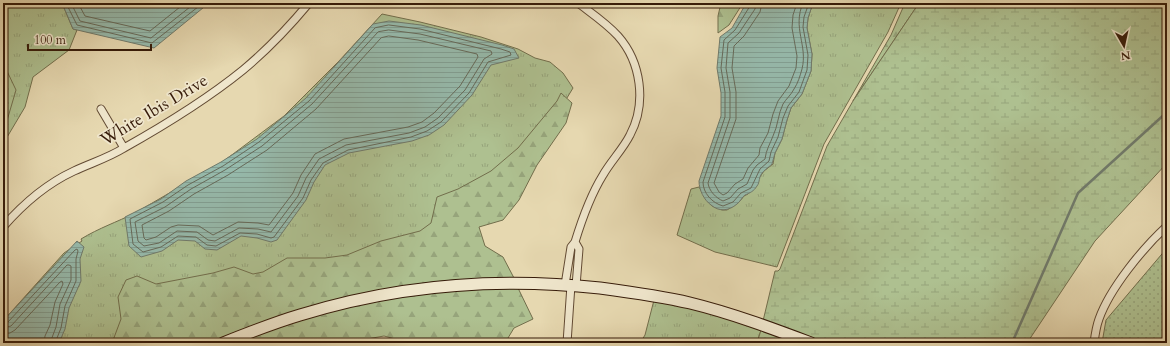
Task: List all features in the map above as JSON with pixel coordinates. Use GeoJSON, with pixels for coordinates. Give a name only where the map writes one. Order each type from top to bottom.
{"type":"FeatureCollection","features":[{"type":"Feature","properties":{"kind":"street","name":"White Ibis Drive"},"geometry":{"type":"LineString","coordinates":[[3,227],[28,201],[54,181],[124,148],[186,111],[228,82],[273,43],[309,3]]}},
{"type":"Feature","properties":{"kind":"street"},"geometry":{"type":"LineString","coordinates":[[566,343],[571,247],[575,242],[588,205],[602,176],[631,134],[637,117],[640,98],[636,69],[623,42],[608,26],[578,3]]}},
{"type":"Feature","properties":{"kind":"street"},"geometry":{"type":"LineString","coordinates":[[101,109],[124,148]]}},
{"type":"Feature","properties":{"kind":"street"},"geometry":{"type":"LineString","coordinates":[[1094,343],[1099,319],[1108,299],[1137,259],[1167,226]]}},
{"type":"Feature","properties":{"kind":"street"},"geometry":{"type":"LineString","coordinates":[[570,285],[579,248],[575,242]]}},
{"type":"Feature","properties":{"kind":"street"},"geometry":{"type":"LineString","coordinates":[[223,343],[259,328],[300,315],[397,292],[453,285],[526,283],[570,285],[638,293],[689,303],[770,328],[811,343]]}},
{"type":"Feature","properties":{"kind":"green space"},"geometry":{"type":"Polygon","coordinates":[[[3,3],[62,3],[73,29],[77,30],[69,50],[33,77],[25,107],[3,144],[3,3]]]}},
{"type":"Feature","properties":{"kind":"green space"},"geometry":{"type":"Polygon","coordinates":[[[721,3],[743,3],[729,25],[718,33],[718,16],[721,3]]]}},
{"type":"Feature","properties":{"kind":"green space"},"geometry":{"type":"Polygon","coordinates":[[[813,3],[901,3],[888,32],[824,144],[777,267],[715,252],[677,235],[691,189],[699,187],[712,206],[722,210],[727,210],[748,194],[764,171],[773,164],[775,153],[782,139],[791,108],[802,94],[811,71],[812,54],[807,28],[808,18],[813,3]]]}},
{"type":"Feature","properties":{"kind":"green space"},"geometry":{"type":"Polygon","coordinates":[[[905,3],[919,3],[853,101],[891,35],[905,3]]]}},
{"type":"Feature","properties":{"kind":"green space"},"geometry":{"type":"Polygon","coordinates":[[[919,3],[1167,3],[1167,163],[1095,241],[1027,343],[824,343],[763,321],[775,271],[780,269],[827,146],[853,101],[919,3]]]}},
{"type":"Feature","properties":{"kind":"green space"},"geometry":{"type":"Polygon","coordinates":[[[382,14],[481,37],[518,49],[535,58],[550,62],[563,73],[573,88],[553,121],[431,228],[123,343],[3,343],[3,321],[64,253],[82,241],[81,239],[101,228],[135,213],[221,163],[284,116],[339,61],[382,14]]]}},
{"type":"Feature","properties":{"kind":"green space"},"geometry":{"type":"Polygon","coordinates":[[[6,69],[16,90],[6,124],[3,126],[3,72],[6,69]]]}},
{"type":"Feature","properties":{"kind":"green space"},"geometry":{"type":"Polygon","coordinates":[[[561,93],[572,103],[566,123],[537,165],[519,200],[503,220],[479,227],[485,246],[503,257],[514,278],[453,280],[425,283],[258,324],[210,343],[112,343],[121,319],[118,297],[126,280],[137,276],[156,284],[213,273],[234,267],[253,274],[263,272],[287,258],[325,258],[347,255],[381,241],[420,231],[431,223],[437,197],[458,189],[491,171],[518,148],[557,101],[561,93]]]}},
{"type":"Feature","properties":{"kind":"green space"},"geometry":{"type":"Polygon","coordinates":[[[1167,248],[1167,343],[1102,343],[1106,320],[1167,248]]]}},
{"type":"Feature","properties":{"kind":"green space"},"geometry":{"type":"Polygon","coordinates":[[[518,288],[533,319],[514,328],[505,343],[411,343],[384,336],[344,343],[236,343],[301,319],[343,308],[397,297],[454,290],[518,288]]]}},
{"type":"Feature","properties":{"kind":"green space"},"geometry":{"type":"Polygon","coordinates":[[[654,300],[713,314],[761,330],[757,343],[640,343],[645,335],[654,300]]]}},
{"type":"Feature","properties":{"kind":"green space"},"geometry":{"type":"Polygon","coordinates":[[[761,330],[798,343],[757,343],[761,330]]]}},
{"type":"Feature","properties":{"kind":"water"},"geometry":{"type":"Polygon","coordinates":[[[62,3],[209,3],[154,48],[73,29],[62,3]]]}},
{"type":"Feature","properties":{"kind":"water"},"geometry":{"type":"Polygon","coordinates":[[[748,3],[813,3],[808,18],[807,28],[812,54],[811,71],[802,94],[791,108],[782,139],[775,153],[772,164],[762,173],[756,188],[753,191],[744,196],[734,206],[721,210],[708,203],[704,198],[699,181],[721,116],[721,93],[717,68],[720,37],[732,28],[744,7],[748,3]]]}},
{"type":"Feature","properties":{"kind":"water"},"geometry":{"type":"Polygon","coordinates":[[[389,21],[421,25],[502,45],[514,49],[519,58],[491,65],[472,95],[444,125],[429,135],[412,141],[349,153],[325,165],[314,182],[306,200],[277,240],[271,242],[241,236],[217,250],[205,249],[195,241],[178,240],[162,251],[141,257],[129,246],[125,217],[161,199],[186,181],[221,162],[257,139],[306,98],[373,24],[389,21]]]}},
{"type":"Feature","properties":{"kind":"water"},"geometry":{"type":"Polygon","coordinates":[[[77,241],[84,247],[80,259],[81,281],[69,308],[65,329],[59,343],[3,343],[3,321],[77,241]]]}},
{"type":"Feature","properties":{"kind":"waterway"},"geometry":{"type":"LineString","coordinates":[[1012,343],[1078,193],[1167,112]]}}]}
